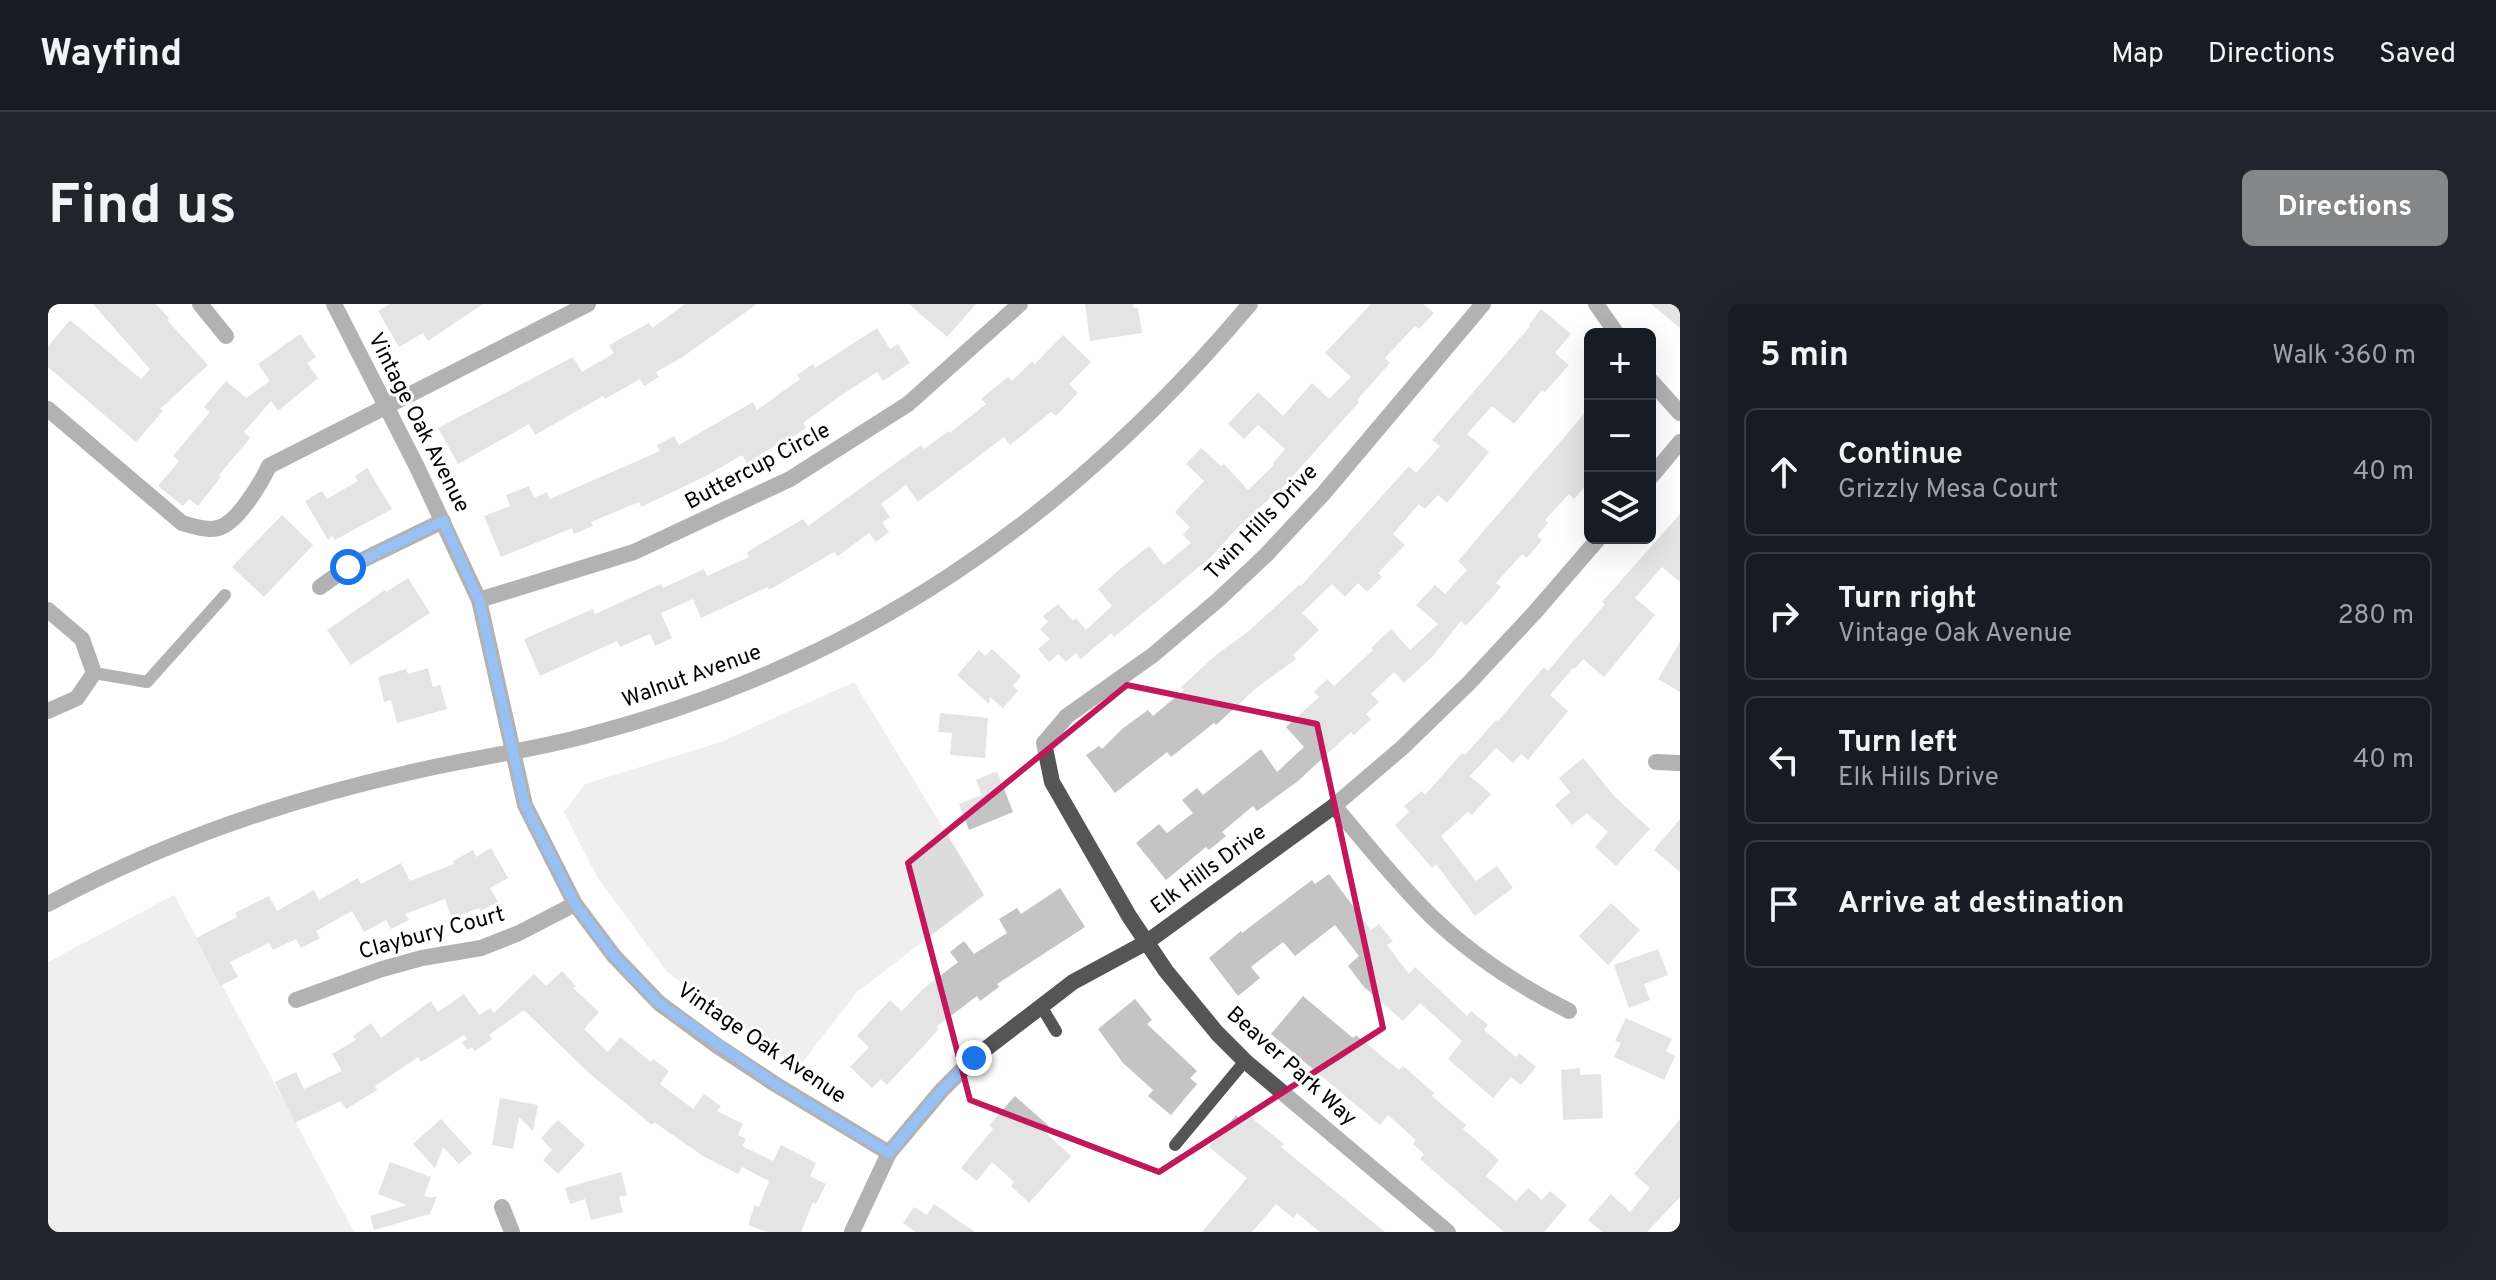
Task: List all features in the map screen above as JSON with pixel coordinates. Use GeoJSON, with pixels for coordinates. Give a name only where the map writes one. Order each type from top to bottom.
{"type":"FeatureCollection","features":[{"type":"Feature","properties":{"kind":"street"},"geometry":{"type":"LineString","coordinates":[[200,304],[226,336]]}},
{"type":"Feature","properties":{"kind":"street","name":"Vintage Oak Avenue"},"geometry":{"type":"LineString","coordinates":[[334,304],[443,521],[479,600],[525,805],[575,904],[614,956],[659,1003],[775,1084],[889,1153]]}},
{"type":"Feature","properties":{"kind":"street"},"geometry":{"type":"LineString","coordinates":[[48,409],[182,523],[202,528],[221,527],[255,495],[269,466],[588,304]]}},
{"type":"Feature","properties":{"kind":"street","name":"Buttercup Circle"},"geometry":{"type":"LineString","coordinates":[[479,600],[634,552],[790,479],[908,404],[1020,304]]}},
{"type":"Feature","properties":{"kind":"street","name":"Walnut Avenue"},"geometry":{"type":"LineString","coordinates":[[48,904],[150,855],[311,797],[406,773],[513,753],[596,733],[707,699],[815,652],[902,606],[1011,535],[1095,467],[1173,392],[1250,304]]}},
{"type":"Feature","properties":{"kind":"street","name":"Twin Hills Drive"},"geometry":{"type":"LineString","coordinates":[[1044,743],[1067,716],[1153,655],[1265,556],[1323,494],[1483,304]]}},
{"type":"Feature","properties":{"kind":"street"},"geometry":{"type":"LineString","coordinates":[[1596,304],[1613,328]]}},
{"type":"Feature","properties":{"kind":"street"},"geometry":{"type":"LineString","coordinates":[[1656,387],[1680,413]]}},
{"type":"Feature","properties":{"kind":"street"},"geometry":{"type":"LineString","coordinates":[[1655,472],[1680,442]]}},
{"type":"Feature","properties":{"kind":"street"},"geometry":{"type":"LineString","coordinates":[[320,587],[348,567],[443,521]]}},
{"type":"Feature","properties":{"kind":"street","name":"Elk Hills Drive"},"geometry":{"type":"LineString","coordinates":[[852,1232],[889,1153],[941,1091],[974,1058],[1073,982],[1147,942],[1334,806],[1403,747],[1469,683],[1594,544]]}},
{"type":"Feature","properties":{"kind":"street"},"geometry":{"type":"LineString","coordinates":[[48,610],[82,639],[94,673],[77,698],[48,711]]}},
{"type":"Feature","properties":{"kind":"street","name":"Beaver Park Way"},"geometry":{"type":"LineString","coordinates":[[1044,743],[1052,782],[1147,942],[1174,981],[1245,1061],[1448,1232]]}},
{"type":"Feature","properties":{"kind":"street"},"geometry":{"type":"LineString","coordinates":[[1656,762],[1680,763]]}},
{"type":"Feature","properties":{"kind":"street"},"geometry":{"type":"LineString","coordinates":[[1334,806],[1406,889],[1456,938],[1491,966],[1569,1011]]}},
{"type":"Feature","properties":{"kind":"street","name":"Claybury Court"},"geometry":{"type":"LineString","coordinates":[[296,1000],[382,969],[422,958],[481,948],[519,933],[575,904]]}},
{"type":"Feature","properties":{"kind":"street"},"geometry":{"type":"LineString","coordinates":[[502,1207],[512,1232]]}},
{"type":"Feature","properties":{"kind":"lane"},"geometry":{"type":"LineString","coordinates":[[94,673],[147,682],[225,595]]}},
{"type":"Feature","properties":{"kind":"lane"},"geometry":{"type":"LineString","coordinates":[[1041,1006],[1056,1031]]}},
{"type":"Feature","properties":{"kind":"lane"},"geometry":{"type":"LineString","coordinates":[[1175,1145],[1245,1061]]}},
{"type":"Feature","properties":{"kind":"highlighted area"},"geometry":{"type":"Polygon","coordinates":[[[1127,685],[1317,724],[1383,1028],[1159,1172],[970,1100],[908,863],[1127,685]]]}},
{"type":"Feature","properties":{"kind":"shaded area"},"geometry":{"type":"Polygon","coordinates":[[[854,682],[984,895],[857,992],[798,1068],[667,972],[597,877],[564,812],[585,784],[721,742],[854,682]]]}},
{"type":"Feature","properties":{"kind":"shaded area"},"geometry":{"type":"Polygon","coordinates":[[[174,895],[354,1232],[48,1232],[48,962],[174,895]]]}},
{"type":"Feature","properties":{"kind":"building"},"geometry":{"type":"Polygon","coordinates":[[[93,304],[156,304],[208,365],[160,409],[163,411],[136,442],[48,367],[48,346],[70,320],[141,379],[150,369],[93,304]]]}},
{"type":"Feature","properties":{"kind":"building"},"geometry":{"type":"Polygon","coordinates":[[[390,304],[483,304],[428,341],[423,333],[399,347],[378,311],[390,304]]]}},
{"type":"Feature","properties":{"kind":"building"},"geometry":{"type":"Polygon","coordinates":[[[685,304],[757,304],[656,372],[659,377],[644,386],[640,379],[605,399],[603,396],[535,435],[529,424],[458,464],[438,428],[573,357],[582,372],[614,353],[609,345],[649,323],[652,328],[685,304]]]}},
{"type":"Feature","properties":{"kind":"building"},"geometry":{"type":"Polygon","coordinates":[[[909,304],[976,304],[947,337],[909,304]]]}},
{"type":"Feature","properties":{"kind":"building"},"geometry":{"type":"Polygon","coordinates":[[[1085,304],[1133,304],[1134,308],[1138,308],[1142,333],[1090,341],[1085,304]]]}},
{"type":"Feature","properties":{"kind":"building"},"geometry":{"type":"Polygon","coordinates":[[[1371,304],[1423,304],[1434,313],[1419,329],[1415,326],[1385,358],[1390,363],[1284,486],[1241,524],[1211,557],[1114,637],[1111,633],[1081,659],[1076,653],[1066,662],[1058,654],[1049,662],[1038,649],[1050,639],[1040,629],[1048,622],[1043,616],[1058,604],[1086,630],[1112,606],[1098,589],[1120,569],[1149,546],[1164,565],[1191,543],[1183,535],[1190,527],[1175,512],[1204,481],[1186,464],[1201,448],[1221,466],[1224,464],[1248,490],[1274,465],[1285,449],[1258,425],[1244,439],[1228,424],[1258,392],[1283,416],[1312,383],[1329,399],[1351,377],[1325,353],[1371,304]]]}},
{"type":"Feature","properties":{"kind":"building"},"geometry":{"type":"Polygon","coordinates":[[[1651,304],[1680,304],[1680,328],[1651,304]]]}},
{"type":"Feature","properties":{"kind":"building"},"geometry":{"type":"Polygon","coordinates":[[[1541,309],[1571,334],[1555,353],[1569,365],[1545,392],[1542,390],[1514,424],[1492,406],[1467,434],[1489,452],[1447,503],[1438,495],[1425,509],[1419,504],[1393,534],[1405,545],[1378,573],[1382,577],[1367,592],[1358,583],[1345,597],[1332,584],[1302,613],[1319,630],[1293,655],[1296,659],[1255,689],[1216,725],[1214,723],[1171,757],[1167,752],[1115,793],[1086,755],[1099,746],[1102,749],[1148,710],[1153,716],[1184,690],[1181,687],[1216,655],[1301,586],[1409,466],[1416,473],[1440,446],[1432,440],[1530,326],[1541,309]]]}},
{"type":"Feature","properties":{"kind":"building"},"geometry":{"type":"Polygon","coordinates":[[[877,328],[890,349],[898,344],[910,363],[883,381],[877,372],[803,423],[806,428],[787,441],[747,463],[742,455],[641,507],[639,502],[591,522],[593,526],[574,534],[572,528],[501,557],[484,516],[510,506],[506,495],[529,486],[534,498],[547,492],[550,499],[660,451],[657,445],[674,436],[679,445],[753,402],[757,410],[800,379],[797,375],[813,364],[815,368],[877,328]]]}},
{"type":"Feature","properties":{"kind":"building"},"geometry":{"type":"Polygon","coordinates":[[[300,334],[316,357],[307,363],[318,378],[278,411],[271,401],[244,432],[250,438],[198,506],[189,499],[183,506],[158,486],[179,461],[173,456],[210,412],[204,407],[226,381],[246,398],[270,381],[258,364],[300,334]]]}},
{"type":"Feature","properties":{"kind":"building"},"geometry":{"type":"Polygon","coordinates":[[[1063,335],[1091,362],[1069,384],[1078,393],[1056,416],[1051,412],[1010,445],[1004,437],[918,502],[906,485],[881,504],[890,517],[882,523],[889,532],[876,542],[869,533],[838,556],[834,552],[769,590],[768,587],[701,618],[693,599],[661,613],[672,638],[655,646],[650,634],[620,647],[617,641],[540,676],[524,639],[593,609],[595,614],[661,584],[663,588],[704,569],[707,576],[749,557],[747,552],[803,519],[808,526],[921,445],[924,449],[950,433],[986,404],[981,399],[1008,377],[1012,381],[1032,361],[1035,364],[1063,335]]]}},
{"type":"Feature","properties":{"kind":"building"},"geometry":{"type":"Polygon","coordinates":[[[1584,414],[1584,488],[1574,499],[1569,494],[1545,520],[1548,523],[1537,536],[1542,540],[1527,558],[1522,554],[1496,583],[1501,587],[1485,605],[1466,626],[1461,621],[1433,656],[1404,683],[1394,672],[1371,694],[1379,702],[1366,714],[1371,719],[1354,735],[1351,732],[1298,781],[1257,811],[1253,806],[1222,832],[1226,836],[1209,850],[1206,847],[1166,880],[1136,843],[1159,824],[1167,833],[1193,813],[1182,800],[1197,788],[1203,795],[1261,749],[1277,772],[1304,747],[1286,727],[1319,697],[1314,692],[1327,679],[1334,686],[1391,629],[1410,650],[1438,624],[1416,605],[1435,585],[1445,594],[1467,570],[1458,561],[1584,414]]]}},
{"type":"Feature","properties":{"kind":"building"},"geometry":{"type":"Polygon","coordinates":[[[367,468],[392,509],[335,540],[332,536],[328,540],[305,501],[322,491],[327,499],[358,481],[355,476],[367,468]]]}},
{"type":"Feature","properties":{"kind":"building"},"geometry":{"type":"Polygon","coordinates":[[[1680,514],[1680,582],[1662,567],[1635,598],[1655,615],[1604,677],[1583,659],[1573,668],[1550,695],[1568,711],[1528,760],[1521,754],[1513,763],[1496,748],[1470,776],[1491,794],[1472,815],[1468,812],[1441,836],[1476,881],[1497,866],[1513,888],[1475,916],[1436,864],[1432,868],[1395,825],[1409,812],[1404,806],[1422,791],[1425,795],[1462,753],[1465,755],[1498,721],[1544,667],[1548,671],[1605,604],[1602,602],[1680,514]]]}},
{"type":"Feature","properties":{"kind":"building"},"geometry":{"type":"Polygon","coordinates":[[[282,515],[313,545],[264,597],[232,567],[282,515]]]}},
{"type":"Feature","properties":{"kind":"building"},"geometry":{"type":"Polygon","coordinates":[[[408,578],[430,613],[351,665],[327,630],[408,578]]]}},
{"type":"Feature","properties":{"kind":"building"},"geometry":{"type":"Polygon","coordinates":[[[1680,642],[1680,692],[1658,679],[1680,642]]]}},
{"type":"Feature","properties":{"kind":"building"},"geometry":{"type":"Polygon","coordinates":[[[992,649],[1021,676],[1013,686],[1018,691],[1003,708],[990,697],[989,704],[957,675],[979,650],[985,656],[992,649]]]}},
{"type":"Feature","properties":{"kind":"building"},"geometry":{"type":"Polygon","coordinates":[[[428,668],[433,687],[440,685],[447,709],[397,723],[391,700],[384,702],[378,677],[406,669],[408,674],[428,668]]]}},
{"type":"Feature","properties":{"kind":"building"},"geometry":{"type":"Polygon","coordinates":[[[940,713],[988,718],[985,758],[950,755],[952,733],[938,732],[940,713]]]}},
{"type":"Feature","properties":{"kind":"building"},"geometry":{"type":"Polygon","coordinates":[[[1583,758],[1615,797],[1650,829],[1616,866],[1595,847],[1608,832],[1587,813],[1572,825],[1555,805],[1570,792],[1559,778],[1583,758]]]}},
{"type":"Feature","properties":{"kind":"building"},"geometry":{"type":"Polygon","coordinates":[[[997,771],[1013,812],[969,830],[959,804],[982,795],[976,780],[997,771]]]}},
{"type":"Feature","properties":{"kind":"building"},"geometry":{"type":"Polygon","coordinates":[[[1680,819],[1680,872],[1654,850],[1680,819]]]}},
{"type":"Feature","properties":{"kind":"building"},"geometry":{"type":"Polygon","coordinates":[[[491,848],[508,878],[490,888],[498,902],[480,911],[479,908],[452,918],[445,899],[405,914],[409,920],[391,929],[386,920],[364,932],[352,911],[316,931],[320,938],[301,948],[296,939],[273,950],[269,943],[230,962],[238,977],[220,986],[196,938],[269,896],[277,911],[314,890],[319,900],[358,878],[361,884],[401,863],[410,881],[454,864],[453,861],[473,850],[476,857],[491,848]]]}},
{"type":"Feature","properties":{"kind":"building"},"geometry":{"type":"Polygon","coordinates":[[[1329,874],[1371,930],[1379,924],[1393,941],[1387,945],[1409,974],[1415,967],[1467,1016],[1471,1011],[1488,1025],[1484,1030],[1516,1057],[1519,1053],[1536,1067],[1521,1085],[1511,1077],[1493,1098],[1448,1059],[1462,1041],[1420,1003],[1403,1021],[1364,987],[1348,966],[1359,956],[1335,925],[1295,956],[1283,942],[1251,967],[1260,978],[1238,996],[1209,958],[1312,880],[1315,884],[1329,874]]]}},
{"type":"Feature","properties":{"kind":"building"},"geometry":{"type":"Polygon","coordinates":[[[1060,888],[1085,927],[997,984],[999,987],[980,1001],[977,996],[936,1027],[939,1029],[887,1085],[881,1079],[872,1088],[850,1067],[869,1047],[857,1036],[890,1000],[902,1011],[923,989],[958,962],[950,952],[964,941],[974,954],[1007,933],[999,919],[1017,908],[1021,914],[1060,888]]]}},
{"type":"Feature","properties":{"kind":"building"},"geometry":{"type":"Polygon","coordinates":[[[1611,903],[1640,930],[1608,965],[1579,936],[1611,903]]]}},
{"type":"Feature","properties":{"kind":"building"},"geometry":{"type":"Polygon","coordinates":[[[1658,949],[1668,975],[1644,984],[1650,1000],[1629,1008],[1614,965],[1658,949]]]}},
{"type":"Feature","properties":{"kind":"building"},"geometry":{"type":"Polygon","coordinates":[[[562,971],[576,986],[573,988],[599,1012],[584,1029],[608,1052],[620,1037],[651,1062],[653,1059],[669,1071],[660,1084],[693,1109],[704,1094],[721,1106],[717,1111],[743,1124],[738,1135],[746,1139],[742,1146],[773,1161],[781,1145],[816,1163],[810,1176],[826,1184],[816,1204],[813,1202],[801,1232],[767,1232],[748,1225],[769,1181],[742,1167],[738,1174],[703,1156],[654,1122],[652,1125],[589,1073],[524,1010],[489,1035],[492,1039],[475,1051],[472,1047],[468,1050],[462,1043],[467,1039],[464,1035],[421,1062],[418,1057],[375,1086],[377,1090],[346,1109],[341,1101],[295,1123],[275,1082],[296,1072],[304,1089],[342,1071],[332,1054],[356,1040],[353,1036],[371,1023],[381,1038],[431,1001],[438,1012],[464,994],[479,1015],[490,1008],[494,1013],[534,974],[546,986],[562,971]]]}},
{"type":"Feature","properties":{"kind":"building"},"geometry":{"type":"Polygon","coordinates":[[[1303,996],[1353,1038],[1356,1035],[1399,1070],[1403,1066],[1434,1093],[1432,1096],[1466,1125],[1463,1129],[1499,1160],[1486,1176],[1516,1201],[1528,1188],[1542,1200],[1550,1191],[1567,1205],[1544,1232],[1504,1232],[1420,1159],[1424,1154],[1413,1144],[1416,1140],[1388,1115],[1380,1125],[1271,1034],[1303,996]]]}},
{"type":"Feature","properties":{"kind":"building"},"geometry":{"type":"Polygon","coordinates":[[[1135,999],[1152,1020],[1147,1024],[1197,1071],[1190,1078],[1197,1084],[1171,1115],[1148,1096],[1153,1090],[1123,1063],[1098,1029],[1135,999]]]}},
{"type":"Feature","properties":{"kind":"building"},"geometry":{"type":"Polygon","coordinates":[[[1626,1018],[1672,1039],[1666,1051],[1675,1056],[1664,1080],[1614,1057],[1621,1043],[1615,1041],[1626,1018]]]}},
{"type":"Feature","properties":{"kind":"building"},"geometry":{"type":"Polygon","coordinates":[[[1580,1068],[1580,1075],[1601,1074],[1603,1118],[1563,1120],[1561,1070],[1580,1068]]]}},
{"type":"Feature","properties":{"kind":"building"},"geometry":{"type":"Polygon","coordinates":[[[1015,1096],[1049,1126],[1044,1131],[1071,1156],[1029,1203],[1011,1186],[1014,1182],[992,1162],[977,1181],[961,1168],[993,1129],[989,1125],[1015,1096]]]}},
{"type":"Feature","properties":{"kind":"building"},"geometry":{"type":"Polygon","coordinates":[[[500,1098],[538,1105],[533,1131],[519,1117],[513,1149],[492,1145],[500,1098]]]}},
{"type":"Feature","properties":{"kind":"building"},"geometry":{"type":"Polygon","coordinates":[[[1236,1115],[1243,1122],[1248,1115],[1284,1144],[1281,1147],[1385,1232],[1320,1232],[1297,1213],[1293,1218],[1276,1204],[1252,1232],[1202,1232],[1247,1178],[1209,1147],[1236,1115]]]}},
{"type":"Feature","properties":{"kind":"building"},"geometry":{"type":"Polygon","coordinates":[[[441,1119],[472,1153],[459,1164],[443,1147],[435,1168],[413,1144],[441,1119]]]}},
{"type":"Feature","properties":{"kind":"building"},"geometry":{"type":"Polygon","coordinates":[[[1680,1119],[1680,1197],[1647,1232],[1602,1232],[1588,1220],[1611,1194],[1630,1212],[1650,1188],[1634,1174],[1680,1119]]]}},
{"type":"Feature","properties":{"kind":"building"},"geometry":{"type":"Polygon","coordinates":[[[558,1120],[585,1145],[558,1174],[543,1160],[552,1150],[541,1138],[558,1120]]]}},
{"type":"Feature","properties":{"kind":"building"},"geometry":{"type":"Polygon","coordinates":[[[390,1162],[431,1177],[424,1196],[437,1196],[430,1214],[374,1230],[370,1216],[407,1205],[378,1194],[390,1162]]]}},
{"type":"Feature","properties":{"kind":"building"},"geometry":{"type":"Polygon","coordinates":[[[621,1172],[627,1195],[619,1197],[623,1212],[591,1220],[585,1199],[570,1204],[565,1188],[621,1172]]]}},
{"type":"Feature","properties":{"kind":"building"},"geometry":{"type":"Polygon","coordinates":[[[934,1204],[975,1232],[916,1232],[903,1223],[914,1207],[927,1215],[934,1204]]]}},
{"type":"Feature","properties":{"kind":"route"},"geometry":{"type":"LineString","coordinates":[[348,567],[443,521],[479,600],[525,805],[575,904],[614,956],[659,1003],[775,1084],[889,1153],[941,1091],[974,1058]]}}]}
